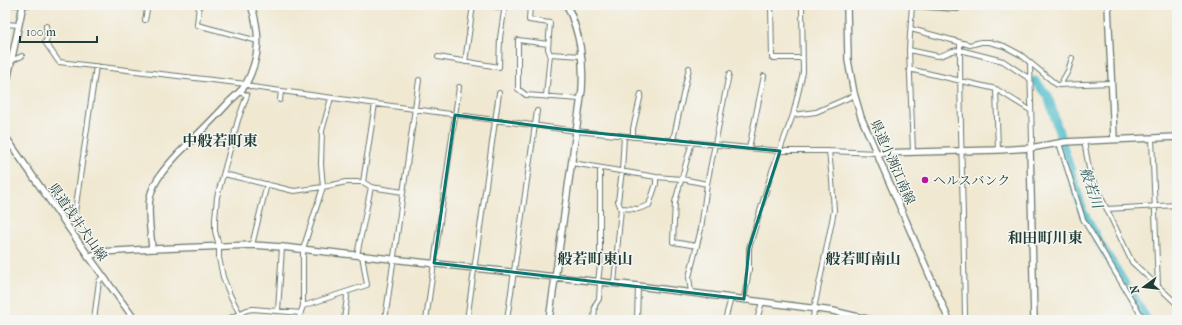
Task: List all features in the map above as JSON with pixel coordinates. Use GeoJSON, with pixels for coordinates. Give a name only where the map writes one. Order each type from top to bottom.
{"type":"FeatureCollection","features":[{"type":"Feature","properties":{"kind":"street"},"geometry":{"type":"LineString","coordinates":[[15,5],[49,5]]}},
{"type":"Feature","properties":{"kind":"street"},"geometry":{"type":"LineString","coordinates":[[5,91],[23,5]]}},
{"type":"Feature","properties":{"kind":"street"},"geometry":{"type":"LineString","coordinates":[[145,20],[148,5]]}},
{"type":"Feature","properties":{"kind":"street"},"geometry":{"type":"LineString","coordinates":[[199,5],[196,25],[258,41]]}},
{"type":"Feature","properties":{"kind":"street"},"geometry":{"type":"LineString","coordinates":[[152,249],[150,197],[158,177],[246,84],[256,58],[258,41],[257,27],[251,5]]}},
{"type":"Feature","properties":{"kind":"street"},"geometry":{"type":"LineString","coordinates":[[465,62],[473,5]]}},
{"type":"Feature","properties":{"kind":"street"},"geometry":{"type":"LineString","coordinates":[[438,57],[499,68],[500,38],[504,6],[487,5]]}},
{"type":"Feature","properties":{"kind":"street"},"geometry":{"type":"LineString","coordinates":[[530,5],[528,20],[550,22],[548,44],[550,54],[546,96]]}},
{"type":"Feature","properties":{"kind":"street"},"geometry":{"type":"LineString","coordinates":[[549,320],[581,105],[580,100],[583,76],[580,43],[567,5]]}},
{"type":"Feature","properties":{"kind":"street"},"geometry":{"type":"LineString","coordinates":[[771,5],[772,58],[802,58]]}},
{"type":"Feature","properties":{"kind":"street"},"geometry":{"type":"LineString","coordinates":[[744,300],[749,270],[749,248],[772,171],[793,115],[803,72],[802,5]]}},
{"type":"Feature","properties":{"kind":"street","name":"県道小渕江南線"},"geometry":{"type":"LineString","coordinates":[[847,5],[848,60],[854,95],[861,117],[949,320]]}},
{"type":"Feature","properties":{"kind":"street"},"geometry":{"type":"LineString","coordinates":[[913,152],[909,50],[912,5],[957,8]]}},
{"type":"Feature","properties":{"kind":"street"},"geometry":{"type":"LineString","coordinates":[[1108,5],[1114,139]]}},
{"type":"Feature","properties":{"kind":"street"},"geometry":{"type":"LineString","coordinates":[[5,24],[19,25]]}},
{"type":"Feature","properties":{"kind":"street"},"geometry":{"type":"LineString","coordinates":[[46,26],[47,39],[45,42],[59,62],[246,84],[252,87],[494,121],[633,137],[780,151],[877,153],[998,150],[1030,148],[1084,141],[1177,137]]}},
{"type":"Feature","properties":{"kind":"street"},"geometry":{"type":"LineString","coordinates":[[911,29],[970,45],[981,42],[993,42],[1004,46],[1021,55],[1057,85],[1112,83]]}},
{"type":"Feature","properties":{"kind":"street"},"geometry":{"type":"LineString","coordinates":[[548,44],[518,40],[518,90],[526,95],[580,100]]}},
{"type":"Feature","properties":{"kind":"street"},"geometry":{"type":"LineString","coordinates":[[960,42],[965,320]]}},
{"type":"Feature","properties":{"kind":"street"},"geometry":{"type":"LineString","coordinates":[[909,50],[937,56],[941,56],[954,50],[960,50],[1003,61],[1030,79]]}},
{"type":"Feature","properties":{"kind":"street"},"geometry":{"type":"LineString","coordinates":[[550,54],[582,56]]}},
{"type":"Feature","properties":{"kind":"street"},"geometry":{"type":"LineString","coordinates":[[11,61],[22,56]]}},
{"type":"Feature","properties":{"kind":"street"},"geometry":{"type":"LineString","coordinates":[[1060,85],[1068,71],[1072,58]]}},
{"type":"Feature","properties":{"kind":"street"},"geometry":{"type":"LineString","coordinates":[[1030,63],[1030,110],[1032,141],[1030,148],[1034,320]]}},
{"type":"Feature","properties":{"kind":"street"},"geometry":{"type":"LineString","coordinates":[[75,212],[96,66]]}},
{"type":"Feature","properties":{"kind":"street"},"geometry":{"type":"LineString","coordinates":[[673,140],[689,68]]}},
{"type":"Feature","properties":{"kind":"street"},"geometry":{"type":"LineString","coordinates":[[910,69],[996,89],[1030,110]]}},
{"type":"Feature","properties":{"kind":"street"},"geometry":{"type":"LineString","coordinates":[[691,293],[690,277],[703,218],[707,184],[729,74]]}},
{"type":"Feature","properties":{"kind":"street"},"geometry":{"type":"LineString","coordinates":[[749,148],[764,76]]}},
{"type":"Feature","properties":{"kind":"street"},"geometry":{"type":"LineString","coordinates":[[385,320],[419,80]]}},
{"type":"Feature","properties":{"kind":"street"},"geometry":{"type":"LineString","coordinates":[[426,320],[459,87]]}},
{"type":"Feature","properties":{"kind":"street"},"geometry":{"type":"LineString","coordinates":[[996,89],[998,150]]}},
{"type":"Feature","properties":{"kind":"street"},"geometry":{"type":"LineString","coordinates":[[280,100],[281,91]]}},
{"type":"Feature","properties":{"kind":"street"},"geometry":{"type":"LineString","coordinates":[[239,92],[247,95],[238,120],[217,197],[215,231],[219,246],[219,258],[223,277],[230,295],[243,320]]}},
{"type":"Feature","properties":{"kind":"street"},"geometry":{"type":"LineString","coordinates":[[467,320],[499,94]]}},
{"type":"Feature","properties":{"kind":"street"},"geometry":{"type":"LineString","coordinates":[[633,137],[641,94]]}},
{"type":"Feature","properties":{"kind":"street"},"geometry":{"type":"LineString","coordinates":[[793,115],[816,112],[854,95]]}},
{"type":"Feature","properties":{"kind":"street"},"geometry":{"type":"LineString","coordinates":[[298,320],[303,306],[304,249],[323,187],[321,164],[322,131],[331,98]]}},
{"type":"Feature","properties":{"kind":"street"},"geometry":{"type":"LineString","coordinates":[[363,182],[375,104]]}},
{"type":"Feature","properties":{"kind":"street"},"geometry":{"type":"LineString","coordinates":[[507,320],[537,111]]}},
{"type":"Feature","properties":{"kind":"street","name":"県道浅井犬山線"},"geometry":{"type":"LineString","coordinates":[[5,136],[88,257],[135,320]]}},
{"type":"Feature","properties":{"kind":"street"},"geometry":{"type":"LineString","coordinates":[[614,283],[620,208],[618,201],[622,171],[624,136]]}},
{"type":"Feature","properties":{"kind":"street"},"geometry":{"type":"LineString","coordinates":[[1152,138],[1158,286]]}},
{"type":"Feature","properties":{"kind":"street"},"geometry":{"type":"LineString","coordinates":[[1084,141],[1089,171],[1132,262],[1177,304]]}},
{"type":"Feature","properties":{"kind":"street"},"geometry":{"type":"LineString","coordinates":[[692,142],[675,202],[673,242],[697,246]]}},
{"type":"Feature","properties":{"kind":"street"},"geometry":{"type":"LineString","coordinates":[[1062,143],[1083,219],[1144,320]]}},
{"type":"Feature","properties":{"kind":"street"},"geometry":{"type":"LineString","coordinates":[[813,320],[834,211],[829,151]]}},
{"type":"Feature","properties":{"kind":"street"},"geometry":{"type":"LineString","coordinates":[[572,162],[600,168],[656,177],[682,179],[707,184]]}},
{"type":"Feature","properties":{"kind":"street"},"geometry":{"type":"LineString","coordinates":[[594,320],[596,305],[599,300],[600,168]]}},
{"type":"Feature","properties":{"kind":"street"},"geometry":{"type":"LineString","coordinates":[[224,174],[294,191],[346,182],[363,182],[371,187],[403,192]]}},
{"type":"Feature","properties":{"kind":"street"},"geometry":{"type":"LineString","coordinates":[[620,208],[638,209],[649,205],[656,184],[656,177]]}},
{"type":"Feature","properties":{"kind":"street"},"geometry":{"type":"LineString","coordinates":[[252,244],[267,184]]}},
{"type":"Feature","properties":{"kind":"street"},"geometry":{"type":"LineString","coordinates":[[303,306],[367,285],[360,255],[371,187]]}},
{"type":"Feature","properties":{"kind":"street"},"geometry":{"type":"LineString","coordinates":[[1107,209],[1177,205]]}},
{"type":"Feature","properties":{"kind":"street"},"geometry":{"type":"LineString","coordinates":[[88,257],[100,252],[252,244],[614,283],[833,311],[871,320]]}},
{"type":"Feature","properties":{"kind":"street"},"geometry":{"type":"LineString","coordinates":[[278,310],[282,247]]}},
{"type":"Feature","properties":{"kind":"street"},"geometry":{"type":"LineString","coordinates":[[94,320],[99,281],[103,277]]}},
{"type":"Feature","properties":{"kind":"street"},"geometry":{"type":"LineString","coordinates":[[637,320],[638,286]]}},
{"type":"Feature","properties":{"kind":"street"},"geometry":{"type":"LineString","coordinates":[[344,320],[347,297],[346,292]]}},
{"type":"Feature","properties":{"kind":"street"},"geometry":{"type":"LineString","coordinates":[[725,320],[731,298]]}},
{"type":"Feature","properties":{"kind":"street"},"geometry":{"type":"LineString","coordinates":[[757,320],[762,302]]}},
{"type":"Feature","properties":{"kind":"street"},"geometry":{"type":"LineString","coordinates":[[226,320],[240,313],[253,309],[301,313]]}},
{"type":"Feature","properties":{"kind":"highlighted area"},"geometry":{"type":"Polygon","coordinates":[[[455,115],[576,131],[780,151],[749,248],[744,299],[434,263],[455,115]]]}},
{"type":"Feature","properties":{"kind":"waterway","name":"般若川"},"geometry":{"type":"LineString","coordinates":[[1035,81],[1048,96],[1083,212],[1098,240],[1147,320]]}},
{"type":"Feature","properties":{"kind":"place","name":"ヘルスバンク"},"geometry":{"type":"Point","coordinates":[925,180]}},
{"type":"Feature","properties":{"kind":"district","name":"中般若町東"},"geometry":{"type":"Point","coordinates":[220,141]}},
{"type":"Feature","properties":{"kind":"district","name":"和田町川東"},"geometry":{"type":"Point","coordinates":[1045,238]}},
{"type":"Feature","properties":{"kind":"district","name":"般若町東山"},"geometry":{"type":"Point","coordinates":[595,259]}},
{"type":"Feature","properties":{"kind":"district","name":"般若町南山"},"geometry":{"type":"Point","coordinates":[863,259]}}]}
